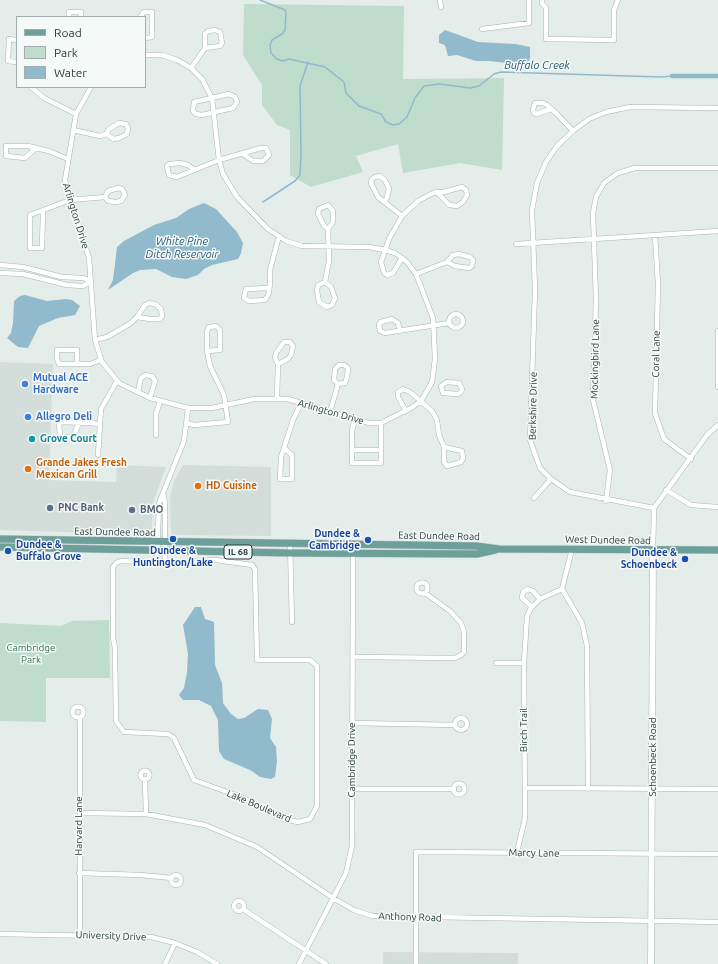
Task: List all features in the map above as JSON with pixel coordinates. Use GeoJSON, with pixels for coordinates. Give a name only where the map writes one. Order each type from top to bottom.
{"type":"FeatureCollection","features":[{"type":"Feature","properties":{"kind":"main road","name":"East Dundee Road"},"geometry":{"type":"LineString","coordinates":[[0,539],[476,546],[499,549]]}},
{"type":"Feature","properties":{"kind":"main road","name":"East Dundee Road"},"geometry":{"type":"LineString","coordinates":[[0,547],[290,553],[353,552],[477,554],[499,549]]}},
{"type":"Feature","properties":{"kind":"main road","name":"West Dundee Road"},"geometry":{"type":"LineString","coordinates":[[499,549],[718,550]]}},
{"type":"Feature","properties":{"kind":"main road","name":"Schoenbeck Road"},"geometry":{"type":"LineString","coordinates":[[651,964],[653,550]]}},
{"type":"Feature","properties":{"kind":"street"},"geometry":{"type":"LineString","coordinates":[[440,0],[441,7]]}},
{"type":"Feature","properties":{"kind":"street"},"geometry":{"type":"LineString","coordinates":[[482,29],[529,23],[529,0]]}},
{"type":"Feature","properties":{"kind":"street"},"geometry":{"type":"LineString","coordinates":[[542,0],[542,3],[546,8],[546,39],[614,40],[614,10],[618,0]]}},
{"type":"Feature","properties":{"kind":"street"},"geometry":{"type":"LineString","coordinates":[[69,16],[69,12],[81,12],[81,16]]}},
{"type":"Feature","properties":{"kind":"street"},"geometry":{"type":"LineString","coordinates":[[141,16],[144,12],[152,12],[152,37],[146,38]]}},
{"type":"Feature","properties":{"kind":"street"},"geometry":{"type":"LineString","coordinates":[[191,68],[205,48],[205,34],[208,31],[215,30],[220,32],[222,43],[220,46],[205,48]]}},
{"type":"Feature","properties":{"kind":"street"},"geometry":{"type":"LineString","coordinates":[[16,40],[9,39],[8,61],[16,62]]}},
{"type":"Feature","properties":{"kind":"street"},"geometry":{"type":"LineString","coordinates":[[146,55],[162,55],[177,60],[191,68],[202,79],[212,98],[219,160],[223,174],[236,197],[268,229],[286,241],[302,246],[370,247],[396,253],[416,274],[433,318],[435,359],[432,382],[421,401],[406,411],[382,423],[382,463],[352,463],[352,430],[356,420]]}},
{"type":"Feature","properties":{"kind":"street"},"geometry":{"type":"LineString","coordinates":[[32,88],[44,98],[76,114]]}},
{"type":"Feature","properties":{"kind":"street","name":"Arlington Drive"},"geometry":{"type":"LineString","coordinates":[[90,88],[76,114],[65,180],[89,258],[95,340],[101,360],[117,381],[150,398],[188,408],[212,408],[254,399],[277,399],[301,402],[369,423],[382,423]]}},
{"type":"Feature","properties":{"kind":"street"},"geometry":{"type":"LineString","coordinates":[[230,94],[236,97],[237,102],[233,108],[214,112],[198,115],[193,111],[192,107],[194,102],[212,98],[230,94]]}},
{"type":"Feature","properties":{"kind":"street","name":"Berkshire Drive"},"geometry":{"type":"LineString","coordinates":[[654,508],[606,501],[570,492],[551,479],[540,468],[530,440],[535,290],[532,210],[537,183],[546,162],[557,146],[589,119],[606,112],[630,107],[718,108]]}},
{"type":"Feature","properties":{"kind":"street"},"geometry":{"type":"LineString","coordinates":[[551,109],[573,131]]}},
{"type":"Feature","properties":{"kind":"street"},"geometry":{"type":"LineString","coordinates":[[73,130],[100,136],[106,134],[109,129],[119,123],[127,125],[127,134],[125,136],[114,139],[106,134]]}},
{"type":"Feature","properties":{"kind":"street"},"geometry":{"type":"LineString","coordinates":[[36,148],[25,158],[6,156],[6,146],[36,148],[49,151],[68,160]]}},
{"type":"Feature","properties":{"kind":"street"},"geometry":{"type":"LineString","coordinates":[[193,169],[188,165],[180,163],[169,164],[167,166],[169,175],[177,177],[193,169],[219,160],[261,148],[266,148],[269,155],[267,159],[263,161],[254,161],[242,154]]}},
{"type":"Feature","properties":{"kind":"street","name":"Mockingbird Lane"},"geometry":{"type":"LineString","coordinates":[[606,501],[610,470],[593,400],[596,299],[593,213],[596,197],[604,183],[618,173],[635,168],[718,168]]}},
{"type":"Feature","properties":{"kind":"street"},"geometry":{"type":"LineString","coordinates":[[384,201],[388,198],[389,188],[384,178],[379,176],[372,179],[373,189],[378,197],[402,216]]}},
{"type":"Feature","properties":{"kind":"street"},"geometry":{"type":"LineString","coordinates":[[402,258],[393,273],[387,275],[384,273],[380,265],[385,250],[402,216],[418,201],[433,192],[462,187],[466,190],[467,195],[463,202],[458,206],[449,205],[437,192]]}},
{"type":"Feature","properties":{"kind":"street"},"geometry":{"type":"LineString","coordinates":[[43,211],[42,248],[30,248],[30,215],[70,200],[105,197]]}},
{"type":"Feature","properties":{"kind":"street"},"geometry":{"type":"LineString","coordinates":[[326,282],[328,261],[328,229],[334,222],[332,207],[328,205],[320,209],[318,214],[324,226],[328,229]]}},
{"type":"Feature","properties":{"kind":"street"},"geometry":{"type":"LineString","coordinates":[[516,244],[718,230]]}},
{"type":"Feature","properties":{"kind":"street","name":"Coral Lane"},"geometry":{"type":"LineString","coordinates":[[656,235],[658,284],[655,413],[664,439],[691,459]]}},
{"type":"Feature","properties":{"kind":"street"},"geometry":{"type":"LineString","coordinates":[[269,288],[246,289],[244,298],[248,301],[265,300],[269,288],[270,270],[279,236]]}},
{"type":"Feature","properties":{"kind":"street"},"geometry":{"type":"LineString","coordinates":[[416,274],[447,262],[453,255],[458,254],[470,256],[473,260],[472,266],[468,268],[455,266],[447,262]]}},
{"type":"Feature","properties":{"kind":"street"},"geometry":{"type":"LineString","coordinates":[[0,266],[22,267],[62,277],[83,278],[90,281]]}},
{"type":"Feature","properties":{"kind":"street"},"geometry":{"type":"LineString","coordinates":[[0,273],[23,274],[67,285],[83,286],[90,281]]}},
{"type":"Feature","properties":{"kind":"street"},"geometry":{"type":"LineString","coordinates":[[326,282],[331,287],[335,298],[332,305],[327,307],[319,302],[317,291],[318,285],[326,282]]}},
{"type":"Feature","properties":{"kind":"street"},"geometry":{"type":"LineString","coordinates":[[95,340],[107,337],[131,323],[137,317],[142,308],[149,303],[155,304],[161,309],[160,319],[137,317]]}},
{"type":"Feature","properties":{"kind":"street"},"geometry":{"type":"LineString","coordinates":[[400,331],[398,323],[392,319],[381,322],[379,325],[380,331],[385,333],[400,331],[434,325],[449,323]]}},
{"type":"Feature","properties":{"kind":"street"},"geometry":{"type":"LineString","coordinates":[[187,423],[194,426],[228,422],[224,395],[210,366],[207,351],[207,331],[209,327],[216,326],[220,330],[220,350],[207,351]]}},
{"type":"Feature","properties":{"kind":"street"},"geometry":{"type":"LineString","coordinates":[[718,331],[718,386]]}},
{"type":"Feature","properties":{"kind":"street"},"geometry":{"type":"LineString","coordinates":[[277,399],[278,364],[275,358],[278,349],[284,342],[290,342],[293,346],[291,355],[288,360],[278,364]]}},
{"type":"Feature","properties":{"kind":"street"},"geometry":{"type":"LineString","coordinates":[[77,364],[77,350],[57,350],[57,360],[60,364],[77,364],[90,364],[101,360]]}},
{"type":"Feature","properties":{"kind":"street"},"geometry":{"type":"LineString","coordinates":[[138,392],[141,378],[145,375],[152,376],[155,381],[150,398]]}},
{"type":"Feature","properties":{"kind":"street"},"geometry":{"type":"LineString","coordinates":[[98,455],[101,409],[117,381]]}},
{"type":"Feature","properties":{"kind":"street"},"geometry":{"type":"LineString","coordinates":[[432,382],[441,386]]}},
{"type":"Feature","properties":{"kind":"street"},"geometry":{"type":"LineString","coordinates":[[330,412],[338,384]]}},
{"type":"Feature","properties":{"kind":"street"},"geometry":{"type":"LineString","coordinates":[[406,411],[398,398],[400,390],[403,389],[410,392],[432,411],[437,420],[439,435],[444,448],[444,462],[447,466],[461,462],[464,458],[462,451],[444,448]]}},
{"type":"Feature","properties":{"kind":"street"},"geometry":{"type":"LineString","coordinates":[[156,435],[156,414],[160,401]]}},
{"type":"Feature","properties":{"kind":"street"},"geometry":{"type":"LineString","coordinates":[[284,448],[292,455],[292,479],[280,479],[281,457],[284,448],[301,402]]}},
{"type":"Feature","properties":{"kind":"street"},"geometry":{"type":"LineString","coordinates":[[157,563],[156,550],[159,503],[184,441],[188,408]]}},
{"type":"Feature","properties":{"kind":"street"},"geometry":{"type":"LineString","coordinates":[[79,423],[73,437],[60,438],[60,422],[99,424]]}},
{"type":"Feature","properties":{"kind":"street"},"geometry":{"type":"LineString","coordinates":[[653,550],[654,508],[707,435],[718,425]]}},
{"type":"Feature","properties":{"kind":"street"},"geometry":{"type":"LineString","coordinates":[[352,450],[382,450]]}},
{"type":"Feature","properties":{"kind":"street"},"geometry":{"type":"LineString","coordinates":[[534,498],[551,479]]}},
{"type":"Feature","properties":{"kind":"street"},"geometry":{"type":"LineString","coordinates":[[666,490],[691,505],[718,507]]}},
{"type":"Feature","properties":{"kind":"street"},"geometry":{"type":"LineString","coordinates":[[164,493],[164,550],[166,563]]}},
{"type":"Feature","properties":{"kind":"street"},"geometry":{"type":"LineString","coordinates":[[290,544],[292,622]]}},
{"type":"Feature","properties":{"kind":"street","name":"Cambridge Drive"},"geometry":{"type":"LineString","coordinates":[[299,964],[346,872],[352,846],[353,544]]}},
{"type":"Feature","properties":{"kind":"street"},"geometry":{"type":"LineString","coordinates":[[572,549],[562,589],[582,623],[587,646],[588,789]]}},
{"type":"Feature","properties":{"kind":"street","name":"Lake Boulevard"},"geometry":{"type":"LineString","coordinates":[[216,560],[252,565],[255,569],[257,660],[310,660],[317,666],[317,806],[310,819],[298,822],[284,819],[240,797],[194,780],[174,738],[168,734],[124,732],[117,725],[115,648],[113,638],[113,567],[116,563],[121,561],[166,563],[216,560]]}},
{"type":"Feature","properties":{"kind":"street"},"geometry":{"type":"LineString","coordinates":[[532,607],[522,598],[523,592],[528,589],[533,591],[540,599]]}},
{"type":"Feature","properties":{"kind":"street","name":"Birch Trail"},"geometry":{"type":"LineString","coordinates":[[517,852],[525,818],[525,624],[532,607],[540,599],[562,589]]}},
{"type":"Feature","properties":{"kind":"street"},"geometry":{"type":"LineString","coordinates":[[353,657],[455,658],[461,655],[464,652],[464,632],[461,623],[450,611],[425,593]]}},
{"type":"Feature","properties":{"kind":"street"},"geometry":{"type":"LineString","coordinates":[[496,663],[524,663]]}},
{"type":"Feature","properties":{"kind":"street","name":"Harvard Lane"},"geometry":{"type":"LineString","coordinates":[[80,718],[80,935]]}},
{"type":"Feature","properties":{"kind":"street"},"geometry":{"type":"LineString","coordinates":[[352,723],[455,725]]}},
{"type":"Feature","properties":{"kind":"street"},"geometry":{"type":"LineString","coordinates":[[145,780],[146,814]]}},
{"type":"Feature","properties":{"kind":"street"},"geometry":{"type":"LineString","coordinates":[[525,788],[718,789]]}},
{"type":"Feature","properties":{"kind":"street"},"geometry":{"type":"LineString","coordinates":[[352,789],[454,789]]}},
{"type":"Feature","properties":{"kind":"street","name":"Anthony Road"},"geometry":{"type":"LineString","coordinates":[[80,813],[146,814],[205,825],[257,847],[333,898],[354,910],[373,916],[416,918],[718,922]]}},
{"type":"Feature","properties":{"kind":"street","name":"Marcy Lane"},"geometry":{"type":"LineString","coordinates":[[416,918],[416,852],[718,854]]}},
{"type":"Feature","properties":{"kind":"street"},"geometry":{"type":"LineString","coordinates":[[79,873],[140,874],[172,878]]}},
{"type":"Feature","properties":{"kind":"street"},"geometry":{"type":"LineString","coordinates":[[243,909],[326,964]]}},
{"type":"Feature","properties":{"kind":"street"},"geometry":{"type":"LineString","coordinates":[[416,918],[416,964]]}},
{"type":"Feature","properties":{"kind":"street","name":"University Drive"},"geometry":{"type":"LineString","coordinates":[[0,934],[151,937],[175,943],[197,952],[217,964]]}},
{"type":"Feature","properties":{"kind":"street"},"geometry":{"type":"LineString","coordinates":[[164,964],[175,943]]}},
{"type":"Feature","properties":{"kind":"shaded area"},"geometry":{"type":"Polygon","coordinates":[[[0,362],[53,364],[49,480],[116,482],[117,465],[166,467],[154,500],[151,535],[0,530],[0,362]]]}},
{"type":"Feature","properties":{"kind":"shaded area"},"geometry":{"type":"Polygon","coordinates":[[[183,465],[271,467],[271,536],[171,535],[170,498],[174,481],[183,465]]]}},
{"type":"Feature","properties":{"kind":"shaded area"},"geometry":{"type":"Polygon","coordinates":[[[383,952],[518,953],[518,964],[383,964],[383,952]]]}},
{"type":"Feature","properties":{"kind":"green space"},"geometry":{"type":"Polygon","coordinates":[[[244,4],[404,6],[403,79],[504,78],[502,170],[460,163],[403,173],[398,144],[356,156],[363,172],[311,187],[290,175],[290,130],[277,125],[262,105],[262,85],[243,55],[244,4]]]}},
{"type":"Feature","properties":{"kind":"green space","name":"Cambridge Park"},"geometry":{"type":"Polygon","coordinates":[[[109,620],[110,678],[46,678],[46,722],[0,721],[0,623],[61,626],[72,621],[109,620]]]}},
{"type":"Feature","properties":{"kind":"water"},"geometry":{"type":"Polygon","coordinates":[[[445,30],[478,42],[515,44],[530,47],[530,58],[528,63],[508,63],[476,61],[457,55],[448,56],[445,45],[439,43],[439,35],[445,30]]]}},
{"type":"Feature","properties":{"kind":"water","name":"White Pine Ditch Reservoir"},"geometry":{"type":"Polygon","coordinates":[[[204,203],[216,209],[237,232],[243,243],[238,259],[212,265],[204,269],[198,275],[186,279],[172,277],[156,269],[140,270],[108,290],[113,280],[117,247],[124,241],[154,225],[176,218],[189,209],[204,203]]]}},
{"type":"Feature","properties":{"kind":"water"},"geometry":{"type":"Polygon","coordinates":[[[25,295],[47,301],[66,299],[72,300],[80,306],[75,315],[58,318],[39,326],[28,348],[18,347],[7,338],[11,333],[13,323],[14,301],[20,296],[25,295]]]}},
{"type":"Feature","properties":{"kind":"water"},"geometry":{"type":"Polygon","coordinates":[[[195,607],[201,607],[205,619],[214,622],[215,665],[222,683],[223,703],[231,714],[238,719],[244,718],[258,709],[268,710],[272,719],[270,738],[276,747],[277,761],[275,777],[271,779],[260,777],[250,770],[224,759],[219,751],[218,720],[211,706],[199,700],[183,700],[179,695],[184,688],[187,672],[188,654],[183,625],[195,607]]]}},
{"type":"Feature","properties":{"kind":"waterway","name":"Buffalo Creek"},"geometry":{"type":"LineString","coordinates":[[260,0],[285,10],[286,13],[285,30],[282,34],[272,40],[270,45],[271,53],[277,59],[283,61],[289,59],[325,67],[344,82],[346,93],[359,106],[381,114],[386,122],[393,125],[399,124],[407,117],[415,98],[424,86],[439,84],[470,88],[479,86],[494,74],[501,72],[661,77],[672,76]]}},
{"type":"Feature","properties":{"kind":"waterway"},"geometry":{"type":"LineString","coordinates":[[263,202],[295,181],[300,175],[300,86],[308,62]]}},
{"type":"Feature","properties":{"kind":"waterway"},"geometry":{"type":"LineString","coordinates":[[672,76],[718,76]]}},
{"type":"Feature","properties":{"kind":"place","name":"Mutual ACE Hardware"},"geometry":{"type":"Point","coordinates":[25,384]}},
{"type":"Feature","properties":{"kind":"place","name":"Allegro Deli"},"geometry":{"type":"Point","coordinates":[28,417]}},
{"type":"Feature","properties":{"kind":"place","name":"Grove Court"},"geometry":{"type":"Point","coordinates":[32,439]}},
{"type":"Feature","properties":{"kind":"place","name":"Grande Jakes Fresh Mexican Grill"},"geometry":{"type":"Point","coordinates":[28,469]}},
{"type":"Feature","properties":{"kind":"place","name":"HD Cuisine"},"geometry":{"type":"Point","coordinates":[198,486]}},
{"type":"Feature","properties":{"kind":"place","name":"PNC Bank"},"geometry":{"type":"Point","coordinates":[50,508]}},
{"type":"Feature","properties":{"kind":"place","name":"BMO"},"geometry":{"type":"Point","coordinates":[132,510]}},
{"type":"Feature","properties":{"kind":"place","name":"Dundee & Huntington/Lake"},"geometry":{"type":"Point","coordinates":[173,539]}},
{"type":"Feature","properties":{"kind":"place","name":"Dundee & Cambridge"},"geometry":{"type":"Point","coordinates":[368,540]}},
{"type":"Feature","properties":{"kind":"place","name":"Dundee & Buffalo Grove"},"geometry":{"type":"Point","coordinates":[8,551]}},
{"type":"Feature","properties":{"kind":"place","name":"Dundee & Schoenbeck"},"geometry":{"type":"Point","coordinates":[685,559]}}]}
